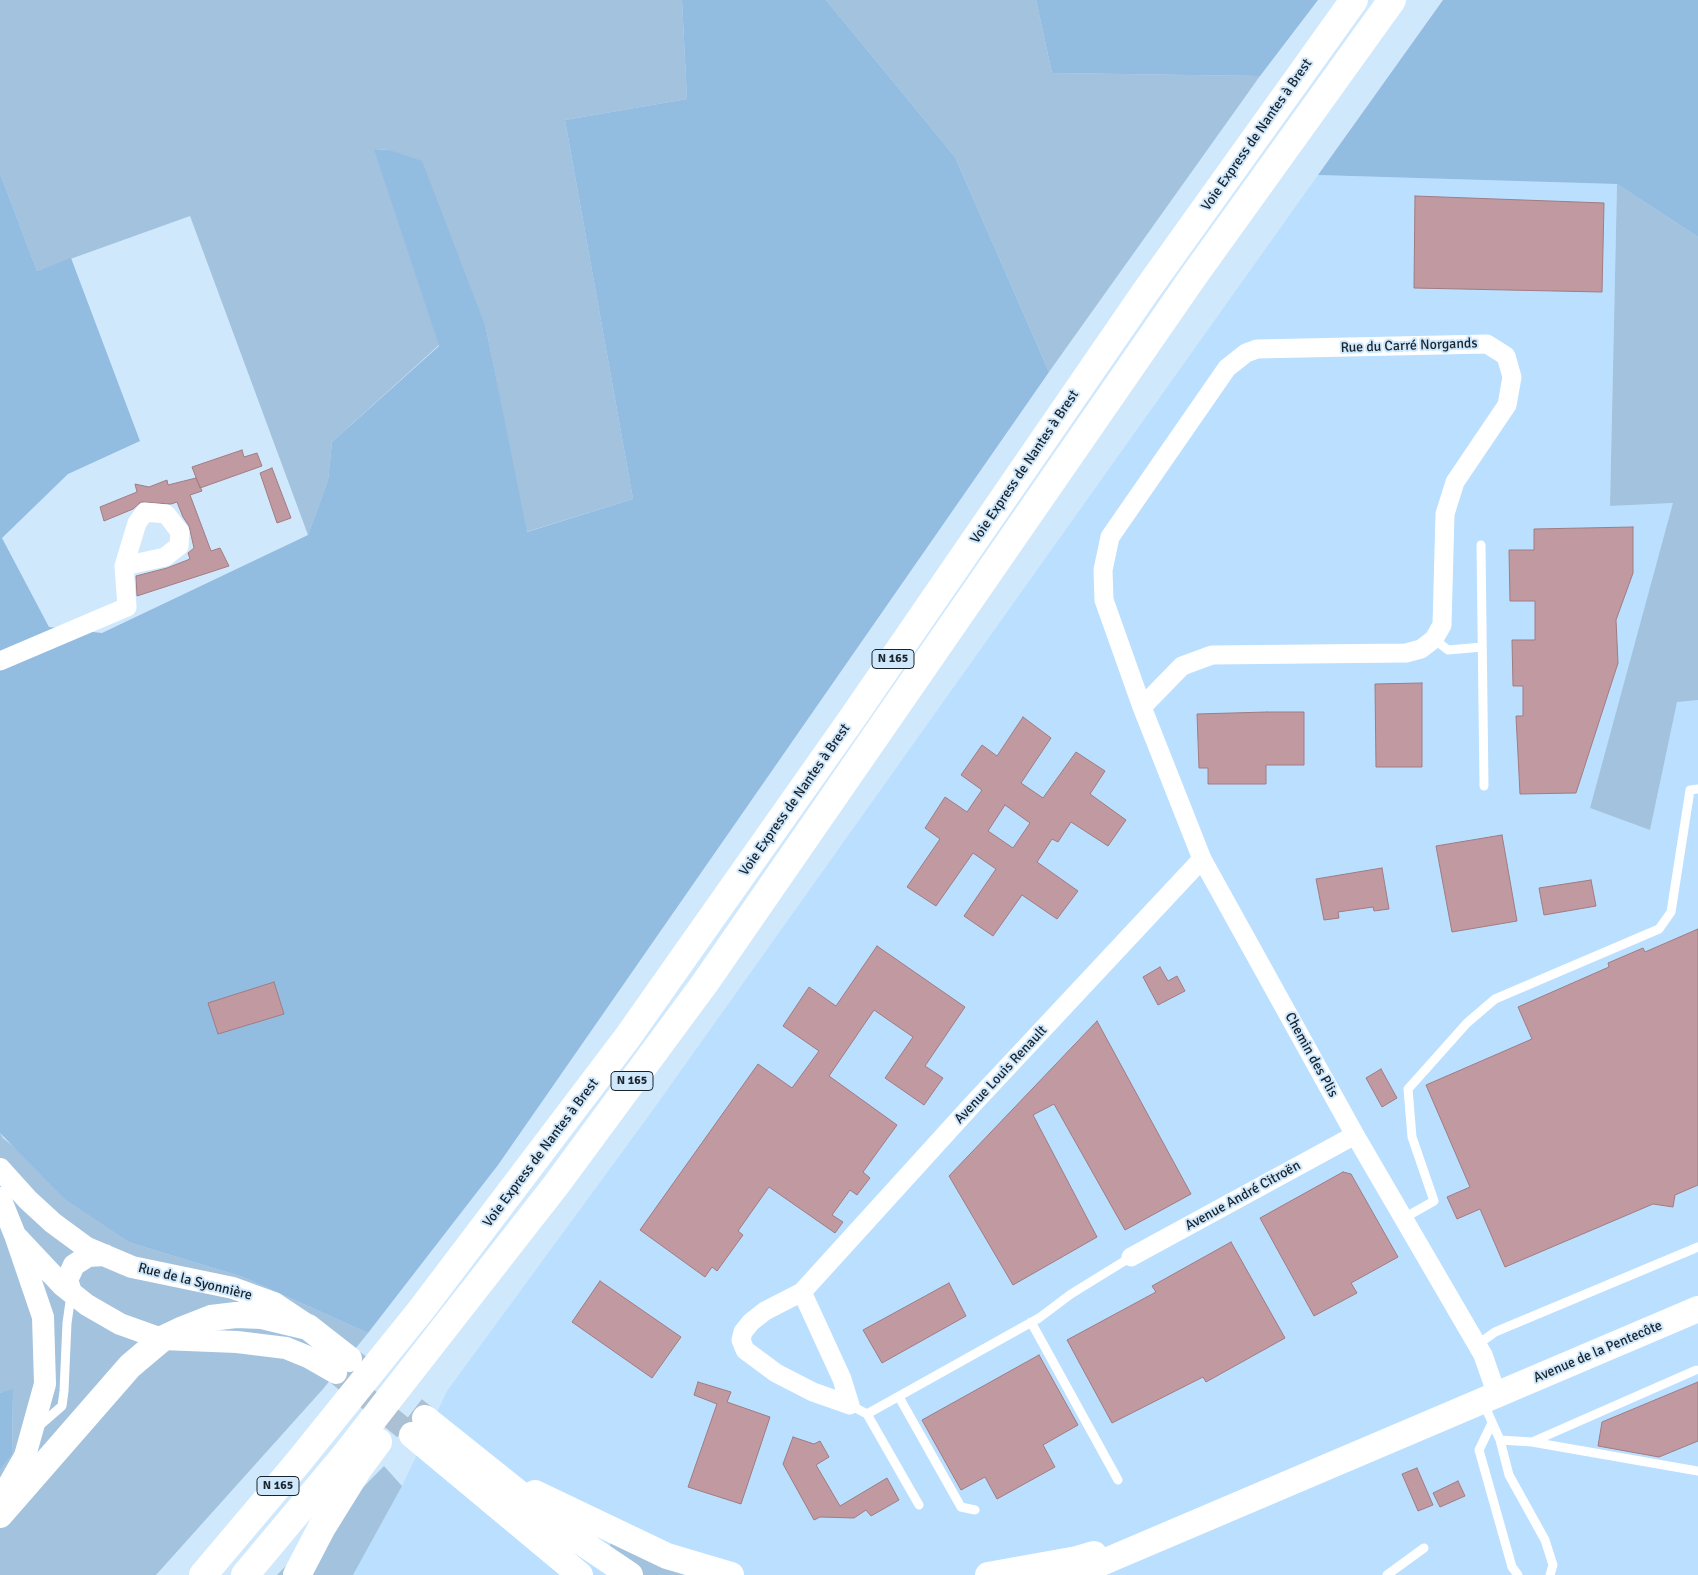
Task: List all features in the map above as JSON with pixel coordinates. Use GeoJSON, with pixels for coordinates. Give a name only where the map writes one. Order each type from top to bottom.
{"type":"FeatureCollection","features":[{"type":"Feature","properties":{"kind":"highway","name":"Voie Express de Nantes à Brest"},"geometry":{"type":"LineString","coordinates":[[203,1575],[302,1458],[421,1310],[627,1038],[856,712],[1146,291],[1354,0]]}},
{"type":"Feature","properties":{"kind":"highway","name":"N 165"},"geometry":{"type":"LineString","coordinates":[[245,1575],[342,1459],[444,1331],[556,1185],[705,983],[1193,276],[1392,0]]}},
{"type":"Feature","properties":{"kind":"highway"},"geometry":{"type":"LineString","coordinates":[[297,1575],[322,1527],[358,1469],[440,1359],[444,1331]]}},
{"type":"Feature","properties":{"kind":"main road","name":"Avenue de la Pentecôte"},"geometry":{"type":"LineString","coordinates":[[1199,1520],[1491,1406],[1698,1309]]}},
{"type":"Feature","properties":{"kind":"main road"},"geometry":{"type":"LineString","coordinates":[[0,1515],[130,1366],[162,1339],[211,1318],[236,1315],[262,1316],[308,1327],[342,1366]]}},
{"type":"Feature","properties":{"kind":"main road"},"geometry":{"type":"LineString","coordinates":[[630,1575],[573,1561],[418,1426],[498,1475],[666,1556],[731,1575]]}},
{"type":"Feature","properties":{"kind":"main road"},"geometry":{"type":"LineString","coordinates":[[498,1475],[573,1561]]}},
{"type":"Feature","properties":{"kind":"main road"},"geometry":{"type":"LineString","coordinates":[[988,1575],[1077,1559],[1199,1520]]}},
{"type":"Feature","properties":{"kind":"main road"},"geometry":{"type":"LineString","coordinates":[[1073,1575],[1199,1520]]}},
{"type":"Feature","properties":{"kind":"street","name":"Rue du Carré Norgands"},"geometry":{"type":"LineString","coordinates":[[1142,707],[1104,600],[1103,570],[1110,537],[1227,368],[1246,353],[1257,349],[1487,344],[1506,356],[1512,377],[1507,405],[1455,482],[1445,514],[1442,625],[1434,639]]}},
{"type":"Feature","properties":{"kind":"street"},"geometry":{"type":"LineString","coordinates":[[0,660],[128,607],[124,566]]}},
{"type":"Feature","properties":{"kind":"street"},"geometry":{"type":"LineString","coordinates":[[1142,707],[1182,666],[1212,655],[1406,653],[1421,649],[1434,639]]}},
{"type":"Feature","properties":{"kind":"street","name":"Chemin des Plis"},"geometry":{"type":"LineString","coordinates":[[1142,707],[1202,859],[1356,1135],[1477,1345],[1491,1406]]}},
{"type":"Feature","properties":{"kind":"street","name":"Avenue Louis Renault"},"geometry":{"type":"LineString","coordinates":[[850,1405],[813,1392],[776,1373],[745,1350],[741,1340],[743,1332],[751,1322],[765,1311],[802,1292],[971,1106],[1202,859]]}},
{"type":"Feature","properties":{"kind":"street","name":"Avenue André Citroën"},"geometry":{"type":"LineString","coordinates":[[1132,1257],[1356,1135]]}},
{"type":"Feature","properties":{"kind":"street","name":"Rue de la Syonnière"},"geometry":{"type":"LineString","coordinates":[[0,1169],[28,1200],[53,1223],[87,1248],[132,1267],[233,1288],[274,1302],[308,1327]]}},
{"type":"Feature","properties":{"kind":"street"},"geometry":{"type":"LineString","coordinates":[[0,1198],[15,1234],[43,1317],[45,1384],[25,1456],[0,1500]]}},
{"type":"Feature","properties":{"kind":"street"},"geometry":{"type":"LineString","coordinates":[[15,1234],[72,1292],[120,1324],[162,1339],[237,1342],[286,1348],[308,1357],[342,1366]]}},
{"type":"Feature","properties":{"kind":"street"},"geometry":{"type":"LineString","coordinates":[[72,1292],[67,1280],[74,1265],[88,1256],[105,1255]]}},
{"type":"Feature","properties":{"kind":"street"},"geometry":{"type":"LineString","coordinates":[[802,1292],[842,1379],[850,1405]]}},
{"type":"Feature","properties":{"kind":"lane"},"geometry":{"type":"LineString","coordinates":[[1481,545],[1484,786]]}},
{"type":"Feature","properties":{"kind":"lane"},"geometry":{"type":"LineString","coordinates":[[1434,639],[1448,650],[1482,647]]}},
{"type":"Feature","properties":{"kind":"lane"},"geometry":{"type":"LineString","coordinates":[[1404,1218],[1434,1201],[1412,1137],[1408,1089],[1467,1023],[1495,999],[1659,929],[1670,912],[1690,790],[1698,789]]}},
{"type":"Feature","properties":{"kind":"lane"},"geometry":{"type":"LineString","coordinates":[[1477,1345],[1495,1332],[1698,1247]]}},
{"type":"Feature","properties":{"kind":"lane"},"geometry":{"type":"LineString","coordinates":[[868,1414],[1031,1322],[1071,1294],[1132,1257]]}},
{"type":"Feature","properties":{"kind":"lane"},"geometry":{"type":"LineString","coordinates":[[32,1433],[62,1406],[67,1323],[72,1292]]}},
{"type":"Feature","properties":{"kind":"lane"},"geometry":{"type":"LineString","coordinates":[[1031,1322],[1118,1480]]}},
{"type":"Feature","properties":{"kind":"lane"},"geometry":{"type":"LineString","coordinates":[[1532,1442],[1696,1370]]}},
{"type":"Feature","properties":{"kind":"lane"},"geometry":{"type":"LineString","coordinates":[[899,1397],[961,1507],[975,1510]]}},
{"type":"Feature","properties":{"kind":"lane"},"geometry":{"type":"LineString","coordinates":[[850,1405],[868,1414],[918,1505]]}},
{"type":"Feature","properties":{"kind":"lane"},"geometry":{"type":"LineString","coordinates":[[1491,1406],[1509,1475],[1545,1540],[1553,1565],[1550,1575]]}},
{"type":"Feature","properties":{"kind":"lane"},"geometry":{"type":"LineString","coordinates":[[1491,1406],[1479,1450],[1512,1567],[1518,1575]]}},
{"type":"Feature","properties":{"kind":"lane"},"geometry":{"type":"LineString","coordinates":[[1500,1440],[1532,1442],[1698,1471]]}},
{"type":"Feature","properties":{"kind":"lane"},"geometry":{"type":"LineString","coordinates":[[1387,1575],[1424,1548]]}},
{"type":"Feature","properties":{"kind":"shaded area"},"geometry":{"type":"Polygon","coordinates":[[[0,0],[682,0],[687,99],[565,120],[633,499],[526,532],[486,328],[389,150],[375,149],[439,345],[332,442],[328,480],[308,535],[190,216],[37,271],[0,173],[0,0]]]}},
{"type":"Feature","properties":{"kind":"shaded area"},"geometry":{"type":"Polygon","coordinates":[[[682,0],[826,0],[955,157],[1049,372],[498,1165],[368,1333],[243,1277],[131,1243],[65,1199],[0,1133],[0,173],[37,271],[71,258],[140,441],[68,474],[2,538],[49,627],[102,633],[308,535],[328,480],[332,442],[439,346],[374,149],[389,150],[422,161],[486,328],[527,532],[633,499],[565,120],[687,99],[682,0]]]}},
{"type":"Feature","properties":{"kind":"shaded area"},"geometry":{"type":"Polygon","coordinates":[[[826,0],[1036,0],[1052,73],[1260,76],[1049,372],[955,157],[826,0]]]}},
{"type":"Feature","properties":{"kind":"shaded area"},"geometry":{"type":"Polygon","coordinates":[[[1036,0],[1318,0],[1260,76],[1052,73],[1036,0]]]}},
{"type":"Feature","properties":{"kind":"shaded area"},"geometry":{"type":"Polygon","coordinates":[[[1443,0],[1698,0],[1698,237],[1617,184],[1318,175],[1443,0]]]}},
{"type":"Feature","properties":{"kind":"shaded area"},"geometry":{"type":"Polygon","coordinates":[[[1318,175],[1617,184],[1610,506],[1674,503],[1590,808],[1650,830],[1677,701],[1698,700],[1698,1575],[353,1575],[402,1486],[447,1391],[650,1114],[1318,175]]]}},
{"type":"Feature","properties":{"kind":"shaded area"},"geometry":{"type":"Polygon","coordinates":[[[1617,184],[1698,237],[1698,700],[1677,702],[1650,830],[1590,808],[1673,503],[1610,506],[1617,184]]]}},
{"type":"Feature","properties":{"kind":"shaded area"},"geometry":{"type":"Polygon","coordinates":[[[0,1133],[3,1138],[131,1243],[243,1277],[368,1333],[323,1389],[156,1575],[0,1575],[0,1470],[12,1455],[13,1390],[0,1393],[0,1133]]]}},
{"type":"Feature","properties":{"kind":"shaded area"},"geometry":{"type":"Polygon","coordinates":[[[13,1389],[12,1455],[0,1470],[0,1393],[13,1389]]]}},
{"type":"Feature","properties":{"kind":"shaded area"},"geometry":{"type":"Polygon","coordinates":[[[384,1466],[402,1486],[353,1575],[277,1575],[384,1466]]]}},
{"type":"Feature","properties":{"kind":"shaded area"},"geometry":{"type":"Polygon","coordinates":[[[611,1543],[687,1575],[638,1575],[607,1553],[611,1543]]]}},
{"type":"Feature","properties":{"kind":"building"},"geometry":{"type":"Polygon","coordinates":[[[1415,196],[1604,203],[1602,292],[1414,288],[1415,196]]]}},
{"type":"Feature","properties":{"kind":"building"},"geometry":{"type":"Polygon","coordinates":[[[242,450],[244,457],[257,453],[262,466],[200,488],[192,467],[242,450]]]}},
{"type":"Feature","properties":{"kind":"building"},"geometry":{"type":"Polygon","coordinates":[[[272,468],[291,518],[277,523],[260,473],[272,468]]]}},
{"type":"Feature","properties":{"kind":"building"},"geometry":{"type":"Polygon","coordinates":[[[196,478],[202,491],[190,495],[211,551],[220,548],[229,566],[137,596],[136,576],[167,568],[190,559],[188,553],[194,548],[189,526],[177,502],[171,504],[141,502],[133,509],[104,521],[100,507],[137,492],[135,484],[149,487],[167,480],[168,485],[196,478]]]}},
{"type":"Feature","properties":{"kind":"building"},"geometry":{"type":"Polygon","coordinates":[[[1633,527],[1633,573],[1616,620],[1618,663],[1576,793],[1520,794],[1516,716],[1523,716],[1523,686],[1513,686],[1512,640],[1535,640],[1535,601],[1510,601],[1509,550],[1534,550],[1534,529],[1633,527]]]}},
{"type":"Feature","properties":{"kind":"building"},"geometry":{"type":"Polygon","coordinates":[[[1422,683],[1422,767],[1376,767],[1375,684],[1422,683]]]}},
{"type":"Feature","properties":{"kind":"building"},"geometry":{"type":"Polygon","coordinates":[[[1304,712],[1304,765],[1266,765],[1266,784],[1208,784],[1208,768],[1199,768],[1197,714],[1304,712]]]}},
{"type":"Feature","properties":{"kind":"building"},"geometry":{"type":"Polygon","coordinates":[[[1023,717],[1051,738],[1021,783],[1043,798],[1076,752],[1105,771],[1090,794],[1126,820],[1108,846],[1071,822],[1058,842],[1052,839],[1037,862],[1078,891],[1057,919],[1022,895],[993,936],[964,916],[996,869],[973,853],[936,906],[907,887],[940,839],[925,828],[945,797],[967,812],[982,790],[961,775],[982,745],[997,756],[1023,717]],[[1005,805],[988,831],[1013,848],[1030,823],[1005,805]]]}},
{"type":"Feature","properties":{"kind":"building"},"geometry":{"type":"Polygon","coordinates":[[[1502,835],[1517,921],[1452,932],[1436,846],[1502,835]]]}},
{"type":"Feature","properties":{"kind":"building"},"geometry":{"type":"Polygon","coordinates":[[[1382,868],[1389,909],[1374,911],[1373,907],[1338,912],[1339,918],[1324,920],[1316,879],[1382,868]]]}},
{"type":"Feature","properties":{"kind":"building"},"geometry":{"type":"Polygon","coordinates":[[[1591,880],[1596,906],[1544,915],[1539,888],[1591,880]]]}},
{"type":"Feature","properties":{"kind":"building"},"geometry":{"type":"Polygon","coordinates":[[[1698,929],[1698,1185],[1675,1195],[1673,1207],[1653,1204],[1505,1267],[1480,1209],[1457,1219],[1447,1197],[1470,1187],[1426,1085],[1532,1039],[1518,1007],[1609,967],[1608,963],[1643,948],[1645,952],[1698,929]]]}},
{"type":"Feature","properties":{"kind":"building"},"geometry":{"type":"Polygon","coordinates":[[[877,946],[965,1007],[925,1066],[943,1078],[924,1105],[885,1078],[913,1037],[874,1010],[829,1076],[897,1125],[863,1172],[870,1178],[857,1195],[850,1190],[832,1215],[843,1222],[835,1233],[769,1187],[738,1231],[743,1235],[717,1271],[712,1267],[705,1277],[640,1230],[758,1064],[792,1088],[819,1051],[783,1026],[809,987],[836,1006],[877,946]]]}},
{"type":"Feature","properties":{"kind":"building"},"geometry":{"type":"Polygon","coordinates":[[[1160,967],[1168,981],[1177,976],[1185,991],[1158,1005],[1143,977],[1160,967]]]}},
{"type":"Feature","properties":{"kind":"building"},"geometry":{"type":"Polygon","coordinates":[[[274,982],[284,1014],[218,1034],[208,1003],[274,982]]]}},
{"type":"Feature","properties":{"kind":"building"},"geometry":{"type":"Polygon","coordinates":[[[1097,1021],[1191,1194],[1125,1230],[1054,1104],[1033,1115],[1097,1237],[1013,1285],[949,1176],[1097,1021]]]}},
{"type":"Feature","properties":{"kind":"building"},"geometry":{"type":"Polygon","coordinates":[[[1381,1069],[1397,1098],[1382,1107],[1366,1078],[1381,1069]]]}},
{"type":"Feature","properties":{"kind":"building"},"geometry":{"type":"Polygon","coordinates":[[[1343,1172],[1351,1174],[1398,1257],[1351,1283],[1357,1293],[1314,1316],[1260,1218],[1343,1172]]]}},
{"type":"Feature","properties":{"kind":"building"},"geometry":{"type":"Polygon","coordinates":[[[1231,1242],[1285,1338],[1206,1382],[1203,1377],[1112,1423],[1067,1340],[1156,1292],[1152,1286],[1231,1242]]]}},
{"type":"Feature","properties":{"kind":"building"},"geometry":{"type":"Polygon","coordinates":[[[600,1281],[681,1337],[652,1378],[572,1322],[600,1281]]]}},
{"type":"Feature","properties":{"kind":"building"},"geometry":{"type":"Polygon","coordinates":[[[949,1283],[966,1316],[882,1363],[863,1330],[949,1283]]]}},
{"type":"Feature","properties":{"kind":"building"},"geometry":{"type":"Polygon","coordinates":[[[1039,1355],[1078,1425],[1043,1445],[1055,1467],[997,1499],[985,1477],[961,1490],[922,1420],[1039,1355]]]}},
{"type":"Feature","properties":{"kind":"building"},"geometry":{"type":"Polygon","coordinates":[[[698,1382],[731,1392],[727,1402],[770,1417],[741,1504],[688,1487],[717,1404],[694,1395],[698,1382]]]}},
{"type":"Feature","properties":{"kind":"building"},"geometry":{"type":"Polygon","coordinates":[[[1698,1382],[1698,1441],[1659,1457],[1598,1446],[1602,1422],[1698,1382]]]}},
{"type":"Feature","properties":{"kind":"building"},"geometry":{"type":"Polygon","coordinates":[[[793,1437],[814,1444],[820,1441],[829,1457],[816,1465],[840,1506],[887,1478],[899,1500],[871,1516],[866,1510],[854,1518],[820,1517],[814,1520],[783,1464],[793,1437]]]}},
{"type":"Feature","properties":{"kind":"building"},"geometry":{"type":"Polygon","coordinates":[[[1417,1468],[1433,1505],[1418,1511],[1402,1474],[1417,1468]]]}},
{"type":"Feature","properties":{"kind":"building"},"geometry":{"type":"Polygon","coordinates":[[[1458,1481],[1465,1496],[1440,1507],[1433,1493],[1458,1481]]]}},
{"type":"Feature","properties":{"kind":"tunnel"},"geometry":{"type":"LineString","coordinates":[[352,1362],[425,1418]]}},
{"type":"Feature","properties":{"kind":"tunnel"},"geometry":{"type":"LineString","coordinates":[[336,1373],[412,1435]]}}]}
